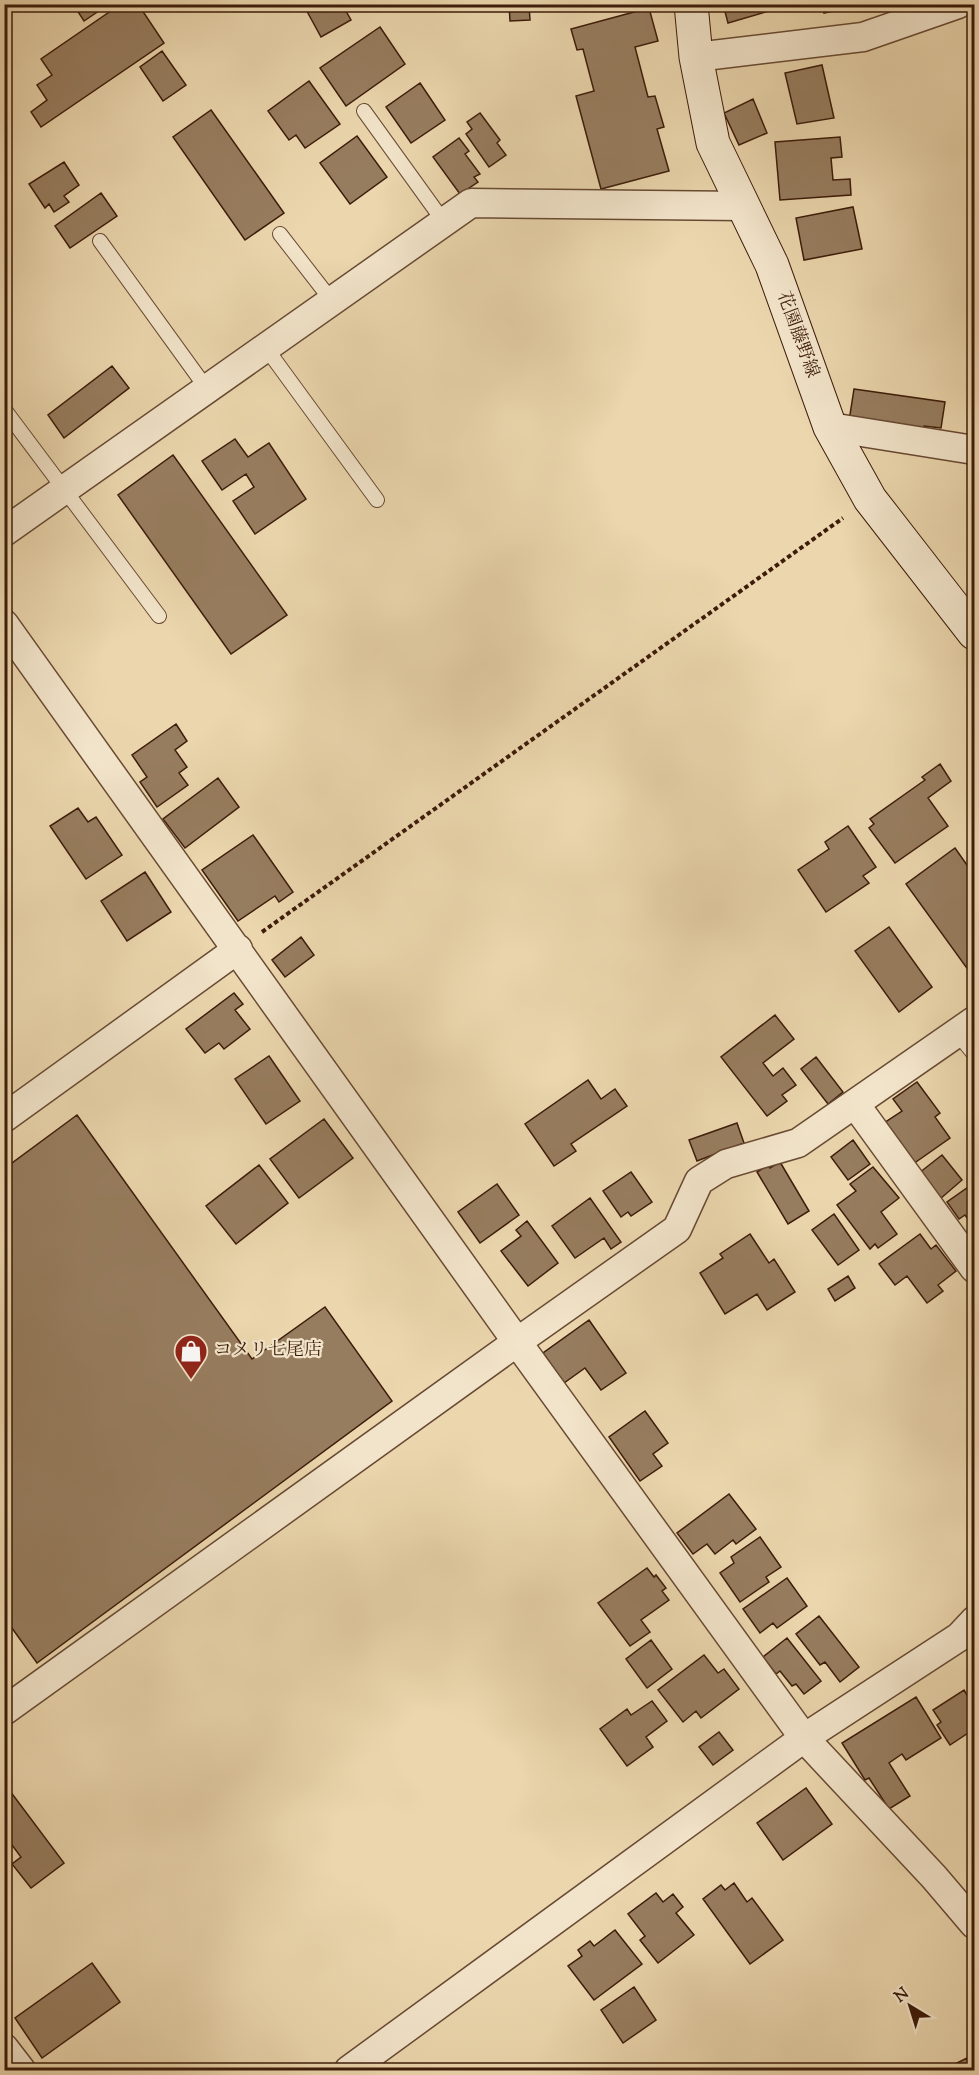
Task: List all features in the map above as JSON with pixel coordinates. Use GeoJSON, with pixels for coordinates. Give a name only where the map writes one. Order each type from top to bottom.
{"type":"FeatureCollection","features":[{"type":"Feature","properties":{"kind":"main road","name":"花園藤野線"},"geometry":{"type":"LineString","coordinates":[[691,4],[696,57],[713,143],[772,266],[830,427],[870,499],[975,633]]}},
{"type":"Feature","properties":{"kind":"street"},"geometry":{"type":"LineString","coordinates":[[696,57],[863,37],[958,4]]}},
{"type":"Feature","properties":{"kind":"street"},"geometry":{"type":"LineString","coordinates":[[4,532],[471,203],[743,206]]}},
{"type":"Feature","properties":{"kind":"street"},"geometry":{"type":"LineString","coordinates":[[830,427],[975,450]]}},
{"type":"Feature","properties":{"kind":"street"},"geometry":{"type":"LineString","coordinates":[[4,624],[517,1342],[804,1738],[975,1924]]}},
{"type":"Feature","properties":{"kind":"street"},"geometry":{"type":"LineString","coordinates":[[4,1118],[238,949]]}},
{"type":"Feature","properties":{"kind":"street"},"geometry":{"type":"LineString","coordinates":[[4,1711],[677,1229],[699,1181],[726,1164],[798,1143],[855,1104],[969,1036]]}},
{"type":"Feature","properties":{"kind":"street"},"geometry":{"type":"LineString","coordinates":[[855,1104],[975,1268]]}},
{"type":"Feature","properties":{"kind":"street"},"geometry":{"type":"LineString","coordinates":[[348,2070],[804,1738],[959,1637],[975,1621]]}},
{"type":"Feature","properties":{"kind":"street"},"geometry":{"type":"LineString","coordinates":[[4,2048],[21,2070]]}},
{"type":"Feature","properties":{"kind":"lane"},"geometry":{"type":"LineString","coordinates":[[364,111],[444,222]]}},
{"type":"Feature","properties":{"kind":"lane"},"geometry":{"type":"LineString","coordinates":[[280,234],[332,301]]}},
{"type":"Feature","properties":{"kind":"lane"},"geometry":{"type":"LineString","coordinates":[[100,241],[207,389]]}},
{"type":"Feature","properties":{"kind":"lane"},"geometry":{"type":"LineString","coordinates":[[266,348],[377,500]]}},
{"type":"Feature","properties":{"kind":"lane"},"geometry":{"type":"LineString","coordinates":[[4,409],[159,616]]}},
{"type":"Feature","properties":{"kind":"path"},"geometry":{"type":"LineString","coordinates":[[238,949],[870,499]]}},
{"type":"Feature","properties":{"kind":"building"},"geometry":{"type":"Polygon","coordinates":[[[73,4],[109,4],[84,21],[73,4]]]}},
{"type":"Feature","properties":{"kind":"building"},"geometry":{"type":"Polygon","coordinates":[[[121,4],[138,4],[164,43],[41,127],[31,112],[47,100],[37,85],[52,75],[41,59],[121,4]]]}},
{"type":"Feature","properties":{"kind":"building"},"geometry":{"type":"Polygon","coordinates":[[[303,4],[342,4],[351,20],[321,37],[303,4]]]}},
{"type":"Feature","properties":{"kind":"building"},"geometry":{"type":"Polygon","coordinates":[[[509,4],[529,4],[530,20],[510,21],[509,4]]]}},
{"type":"Feature","properties":{"kind":"building"},"geometry":{"type":"Polygon","coordinates":[[[723,4],[793,4],[728,23],[723,4]]]}},
{"type":"Feature","properties":{"kind":"building"},"geometry":{"type":"Polygon","coordinates":[[[822,4],[846,4],[847,8],[824,13],[822,4]]]}},
{"type":"Feature","properties":{"kind":"building"},"geometry":{"type":"Polygon","coordinates":[[[649,8],[658,41],[635,47],[648,97],[655,96],[664,127],[657,129],[669,171],[601,189],[576,96],[594,91],[583,49],[577,50],[571,29],[649,8]]]}},
{"type":"Feature","properties":{"kind":"building"},"geometry":{"type":"Polygon","coordinates":[[[380,27],[405,64],[346,106],[320,68],[380,27]]]}},
{"type":"Feature","properties":{"kind":"building"},"geometry":{"type":"Polygon","coordinates":[[[162,51],[186,85],[163,101],[140,67],[162,51]]]}},
{"type":"Feature","properties":{"kind":"building"},"geometry":{"type":"Polygon","coordinates":[[[822,65],[834,118],[797,124],[785,73],[822,65]]]}},
{"type":"Feature","properties":{"kind":"building"},"geometry":{"type":"Polygon","coordinates":[[[309,81],[340,124],[305,148],[296,135],[289,140],[268,111],[309,81]]]}},
{"type":"Feature","properties":{"kind":"building"},"geometry":{"type":"Polygon","coordinates":[[[420,83],[445,120],[411,143],[386,107],[420,83]]]}},
{"type":"Feature","properties":{"kind":"building"},"geometry":{"type":"Polygon","coordinates":[[[753,99],[767,133],[739,145],[724,113],[753,99]]]}},
{"type":"Feature","properties":{"kind":"building"},"geometry":{"type":"Polygon","coordinates":[[[211,110],[284,213],[245,240],[173,137],[211,110]]]}},
{"type":"Feature","properties":{"kind":"building"},"geometry":{"type":"Polygon","coordinates":[[[480,113],[500,140],[497,143],[506,155],[489,167],[466,134],[472,129],[467,122],[480,113]]]}},
{"type":"Feature","properties":{"kind":"building"},"geometry":{"type":"Polygon","coordinates":[[[357,136],[387,177],[350,204],[320,163],[357,136]]]}},
{"type":"Feature","properties":{"kind":"building"},"geometry":{"type":"Polygon","coordinates":[[[840,137],[842,157],[831,158],[833,180],[850,179],[851,195],[780,200],[775,142],[840,137]]]}},
{"type":"Feature","properties":{"kind":"building"},"geometry":{"type":"Polygon","coordinates":[[[459,138],[469,151],[465,154],[480,174],[474,177],[478,182],[460,194],[433,157],[459,138]]]}},
{"type":"Feature","properties":{"kind":"building"},"geometry":{"type":"Polygon","coordinates":[[[64,162],[79,185],[64,196],[69,202],[54,212],[49,204],[45,208],[29,184],[64,162]]]}},
{"type":"Feature","properties":{"kind":"building"},"geometry":{"type":"Polygon","coordinates":[[[101,193],[117,216],[70,248],[55,226],[101,193]]]}},
{"type":"Feature","properties":{"kind":"building"},"geometry":{"type":"Polygon","coordinates":[[[853,207],[862,249],[804,260],[796,218],[853,207]]]}},
{"type":"Feature","properties":{"kind":"building"},"geometry":{"type":"Polygon","coordinates":[[[112,366],[129,388],[64,438],[48,415],[112,366]]]}},
{"type":"Feature","properties":{"kind":"building"},"geometry":{"type":"Polygon","coordinates":[[[854,389],[945,402],[941,428],[924,426],[924,432],[849,421],[854,389]]]}},
{"type":"Feature","properties":{"kind":"building"},"geometry":{"type":"Polygon","coordinates":[[[235,439],[248,457],[269,443],[306,499],[255,534],[233,501],[254,487],[246,474],[222,490],[202,461],[235,439]]]}},
{"type":"Feature","properties":{"kind":"building"},"geometry":{"type":"Polygon","coordinates":[[[173,455],[287,615],[231,654],[118,495],[173,455]]]}},
{"type":"Feature","properties":{"kind":"building"},"geometry":{"type":"Polygon","coordinates":[[[176,724],[187,741],[175,750],[187,767],[179,773],[188,785],[157,807],[140,782],[147,777],[132,755],[176,724]]]}},
{"type":"Feature","properties":{"kind":"building"},"geometry":{"type":"Polygon","coordinates":[[[940,764],[951,781],[928,798],[948,826],[895,863],[869,828],[874,824],[870,819],[925,780],[922,777],[940,764]]]}},
{"type":"Feature","properties":{"kind":"building"},"geometry":{"type":"Polygon","coordinates":[[[218,778],[239,807],[185,848],[163,819],[218,778]]]}},
{"type":"Feature","properties":{"kind":"building"},"geometry":{"type":"Polygon","coordinates":[[[78,808],[88,822],[96,817],[122,855],[86,879],[50,826],[78,808]]]}},
{"type":"Feature","properties":{"kind":"building"},"geometry":{"type":"Polygon","coordinates":[[[848,826],[876,867],[863,876],[869,883],[826,912],[798,870],[829,849],[825,842],[848,826]]]}},
{"type":"Feature","properties":{"kind":"building"},"geometry":{"type":"Polygon","coordinates":[[[253,835],[293,892],[279,902],[275,896],[238,921],[202,870],[253,835]]]}},
{"type":"Feature","properties":{"kind":"building"},"geometry":{"type":"Polygon","coordinates":[[[955,848],[974,875],[974,978],[906,884],[955,848]]]}},
{"type":"Feature","properties":{"kind":"building"},"geometry":{"type":"Polygon","coordinates":[[[145,872],[171,912],[127,941],[101,901],[145,872]]]}},
{"type":"Feature","properties":{"kind":"building"},"geometry":{"type":"Polygon","coordinates":[[[889,927],[932,987],[899,1012],[855,951],[889,927]]]}},
{"type":"Feature","properties":{"kind":"building"},"geometry":{"type":"Polygon","coordinates":[[[301,937],[314,955],[285,977],[272,960],[301,937]]]}},
{"type":"Feature","properties":{"kind":"building"},"geometry":{"type":"Polygon","coordinates":[[[234,993],[243,1004],[235,1010],[250,1029],[224,1049],[219,1043],[205,1053],[186,1029],[234,993]]]}},
{"type":"Feature","properties":{"kind":"building"},"geometry":{"type":"Polygon","coordinates":[[[775,1015],[794,1039],[763,1063],[773,1076],[783,1068],[796,1085],[782,1095],[787,1101],[767,1116],[721,1057],[775,1015]]]}},
{"type":"Feature","properties":{"kind":"building"},"geometry":{"type":"Polygon","coordinates":[[[269,1056],[300,1101],[266,1124],[235,1079],[269,1056]]]}},
{"type":"Feature","properties":{"kind":"building"},"geometry":{"type":"Polygon","coordinates":[[[816,1057],[843,1092],[828,1104],[801,1069],[816,1057]]]}},
{"type":"Feature","properties":{"kind":"building"},"geometry":{"type":"Polygon","coordinates":[[[588,1080],[601,1099],[615,1089],[627,1106],[571,1144],[576,1151],[554,1166],[525,1124],[588,1080]]]}},
{"type":"Feature","properties":{"kind":"building"},"geometry":{"type":"Polygon","coordinates":[[[917,1082],[940,1113],[935,1117],[950,1138],[913,1164],[884,1123],[902,1111],[893,1099],[917,1082]]]}},
{"type":"Feature","properties":{"kind":"building","name":"コメリ七尾店"},"geometry":{"type":"Polygon","coordinates":[[[77,1115],[252,1359],[325,1307],[392,1401],[37,1663],[4,1617],[4,1169],[77,1115]]]}},
{"type":"Feature","properties":{"kind":"building"},"geometry":{"type":"Polygon","coordinates":[[[324,1119],[353,1158],[299,1198],[270,1159],[324,1119]]]}},
{"type":"Feature","properties":{"kind":"building"},"geometry":{"type":"Polygon","coordinates":[[[737,1123],[744,1143],[697,1161],[689,1140],[737,1123]]]}},
{"type":"Feature","properties":{"kind":"building"},"geometry":{"type":"Polygon","coordinates":[[[853,1140],[870,1164],[848,1180],[831,1157],[853,1140]]]}},
{"type":"Feature","properties":{"kind":"building"},"geometry":{"type":"Polygon","coordinates":[[[942,1155],[962,1180],[940,1199],[919,1173],[942,1155]]]}},
{"type":"Feature","properties":{"kind":"building"},"geometry":{"type":"Polygon","coordinates":[[[780,1162],[809,1211],[788,1224],[757,1172],[768,1165],[770,1168],[780,1162]]]}},
{"type":"Feature","properties":{"kind":"building"},"geometry":{"type":"Polygon","coordinates":[[[259,1165],[288,1203],[236,1244],[206,1206],[259,1165]]]}},
{"type":"Feature","properties":{"kind":"building"},"geometry":{"type":"Polygon","coordinates":[[[873,1167],[899,1198],[881,1212],[897,1234],[878,1248],[875,1244],[870,1249],[837,1205],[856,1191],[850,1184],[873,1167]]]}},
{"type":"Feature","properties":{"kind":"building"},"geometry":{"type":"Polygon","coordinates":[[[631,1172],[652,1202],[631,1216],[628,1212],[621,1217],[603,1191],[631,1172]]]}},
{"type":"Feature","properties":{"kind":"building"},"geometry":{"type":"Polygon","coordinates":[[[974,1183],[974,1228],[965,1215],[959,1219],[947,1202],[974,1183]]]}},
{"type":"Feature","properties":{"kind":"building"},"geometry":{"type":"Polygon","coordinates":[[[497,1184],[519,1215],[480,1243],[458,1212],[497,1184]]]}},
{"type":"Feature","properties":{"kind":"building"},"geometry":{"type":"Polygon","coordinates":[[[590,1198],[621,1242],[611,1249],[604,1238],[575,1258],[552,1226],[590,1198]]]}},
{"type":"Feature","properties":{"kind":"building"},"geometry":{"type":"Polygon","coordinates":[[[834,1214],[859,1250],[838,1265],[812,1230],[834,1214]]]}},
{"type":"Feature","properties":{"kind":"building"},"geometry":{"type":"Polygon","coordinates":[[[527,1221],[558,1263],[528,1286],[501,1251],[521,1236],[516,1230],[527,1221]]]}},
{"type":"Feature","properties":{"kind":"building"},"geometry":{"type":"Polygon","coordinates":[[[750,1234],[769,1263],[774,1259],[795,1292],[767,1310],[757,1294],[725,1314],[700,1273],[723,1258],[720,1254],[750,1234]]]}},
{"type":"Feature","properties":{"kind":"building"},"geometry":{"type":"Polygon","coordinates":[[[920,1234],[931,1249],[936,1245],[956,1271],[938,1285],[943,1291],[927,1303],[907,1276],[895,1285],[879,1264],[920,1234]]]}},
{"type":"Feature","properties":{"kind":"building"},"geometry":{"type":"Polygon","coordinates":[[[848,1276],[855,1288],[835,1301],[828,1289],[848,1276]]]}},
{"type":"Feature","properties":{"kind":"building"},"geometry":{"type":"Polygon","coordinates":[[[589,1320],[626,1373],[601,1390],[585,1368],[564,1383],[543,1353],[589,1320]]]}},
{"type":"Feature","properties":{"kind":"building"},"geometry":{"type":"Polygon","coordinates":[[[645,1411],[668,1443],[653,1454],[662,1466],[640,1481],[609,1437],[645,1411]]]}},
{"type":"Feature","properties":{"kind":"building"},"geometry":{"type":"Polygon","coordinates":[[[729,1494],[756,1529],[736,1544],[733,1540],[715,1554],[707,1544],[693,1554],[677,1533],[729,1494]]]}},
{"type":"Feature","properties":{"kind":"building"},"geometry":{"type":"Polygon","coordinates":[[[760,1537],[781,1567],[766,1577],[769,1582],[740,1602],[720,1573],[734,1563],[731,1557],[760,1537]]]}},
{"type":"Feature","properties":{"kind":"building"},"geometry":{"type":"Polygon","coordinates":[[[647,1568],[666,1588],[662,1591],[669,1600],[641,1620],[650,1632],[630,1646],[598,1603],[647,1568]]]}},
{"type":"Feature","properties":{"kind":"building"},"geometry":{"type":"Polygon","coordinates":[[[787,1578],[807,1606],[777,1628],[773,1623],[760,1633],[743,1609],[787,1578]]]}},
{"type":"Feature","properties":{"kind":"building"},"geometry":{"type":"Polygon","coordinates":[[[819,1616],[859,1667],[840,1682],[825,1662],[820,1665],[796,1634],[819,1616]]]}},
{"type":"Feature","properties":{"kind":"building"},"geometry":{"type":"Polygon","coordinates":[[[787,1638],[821,1681],[804,1694],[796,1684],[792,1686],[780,1671],[776,1674],[763,1657],[787,1638]]]}},
{"type":"Feature","properties":{"kind":"building"},"geometry":{"type":"Polygon","coordinates":[[[651,1640],[672,1669],[647,1688],[626,1659],[651,1640]]]}},
{"type":"Feature","properties":{"kind":"building"},"geometry":{"type":"Polygon","coordinates":[[[704,1655],[718,1673],[724,1669],[739,1689],[701,1718],[696,1711],[683,1722],[658,1690],[704,1655]]]}},
{"type":"Feature","properties":{"kind":"building"},"geometry":{"type":"Polygon","coordinates":[[[964,1690],[974,1707],[974,1729],[950,1745],[937,1725],[941,1722],[933,1710],[964,1690]]]}},
{"type":"Feature","properties":{"kind":"building"},"geometry":{"type":"Polygon","coordinates":[[[916,1697],[941,1738],[906,1760],[902,1754],[889,1763],[910,1796],[889,1809],[869,1778],[865,1780],[842,1743],[916,1697]]]}},
{"type":"Feature","properties":{"kind":"building"},"geometry":{"type":"Polygon","coordinates":[[[652,1701],[667,1721],[646,1737],[653,1747],[627,1766],[600,1729],[627,1709],[631,1715],[652,1701]]]}},
{"type":"Feature","properties":{"kind":"building"},"geometry":{"type":"Polygon","coordinates":[[[719,1732],[733,1750],[713,1765],[699,1747],[719,1732]]]}},
{"type":"Feature","properties":{"kind":"building"},"geometry":{"type":"Polygon","coordinates":[[[7,1787],[64,1863],[31,1888],[12,1864],[21,1857],[12,1845],[4,1850],[4,1789],[7,1787]]]}},
{"type":"Feature","properties":{"kind":"building"},"geometry":{"type":"Polygon","coordinates":[[[806,1788],[832,1824],[783,1860],[757,1823],[806,1788]]]}},
{"type":"Feature","properties":{"kind":"building"},"geometry":{"type":"Polygon","coordinates":[[[734,1883],[747,1902],[752,1898],[783,1940],[750,1964],[703,1899],[721,1885],[725,1890],[734,1883]]]}},
{"type":"Feature","properties":{"kind":"building"},"geometry":{"type":"Polygon","coordinates":[[[656,1893],[663,1902],[673,1894],[683,1907],[676,1913],[694,1935],[658,1963],[640,1940],[645,1936],[628,1914],[656,1893]]]}},
{"type":"Feature","properties":{"kind":"building"},"geometry":{"type":"Polygon","coordinates":[[[615,1930],[642,1964],[594,2000],[568,1966],[582,1956],[578,1950],[590,1941],[594,1946],[615,1930]]]}},
{"type":"Feature","properties":{"kind":"building"},"geometry":{"type":"Polygon","coordinates":[[[92,1963],[120,2002],[42,2058],[15,2018],[92,1963]]]}},
{"type":"Feature","properties":{"kind":"building"},"geometry":{"type":"Polygon","coordinates":[[[634,1987],[656,2020],[623,2043],[601,2010],[634,1987]]]}},
{"type":"Feature","properties":{"kind":"building"},"geometry":{"type":"Polygon","coordinates":[[[967,2058],[974,2070],[943,2070],[967,2058]]]}},
{"type":"Feature","properties":{"kind":"place","name":"コメリ七尾店"},"geometry":{"type":"Point","coordinates":[191,1380]}}]}
